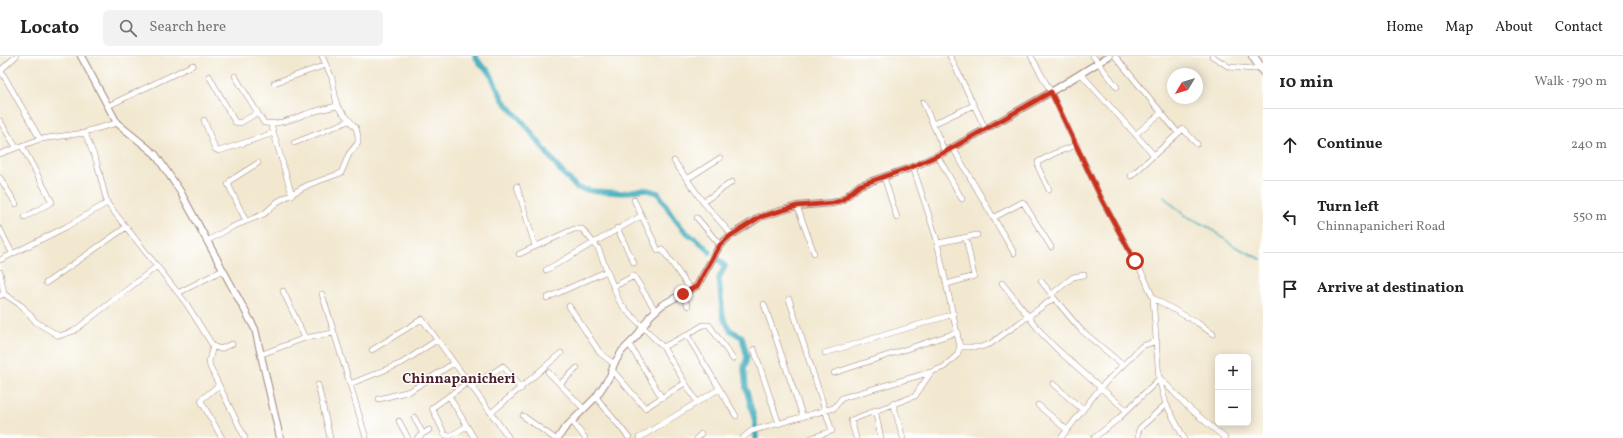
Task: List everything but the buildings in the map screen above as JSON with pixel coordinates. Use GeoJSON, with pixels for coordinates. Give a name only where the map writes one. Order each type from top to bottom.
{"type":"FeatureCollection","features":[{"type":"Feature","properties":{"kind":"main road"},"geometry":{"type":"LineString","coordinates":[[1253,56],[1262,66]]}},
{"type":"Feature","properties":{"kind":"main road"},"geometry":{"type":"LineString","coordinates":[[1259,56],[1262,66]]}},
{"type":"Feature","properties":{"kind":"street"},"geometry":{"type":"LineString","coordinates":[[16,56],[0,69],[40,139]]}},
{"type":"Feature","properties":{"kind":"street"},"geometry":{"type":"LineString","coordinates":[[81,56],[117,123],[155,154],[180,191],[255,329],[262,354],[280,438]]}},
{"type":"Feature","properties":{"kind":"street"},"geometry":{"type":"LineString","coordinates":[[207,240],[264,214],[277,202],[308,185],[341,173],[350,154],[358,143],[356,128],[337,106],[332,78],[322,56]]}},
{"type":"Feature","properties":{"kind":"street"},"geometry":{"type":"LineString","coordinates":[[950,56],[986,130]]}},
{"type":"Feature","properties":{"kind":"street"},"geometry":{"type":"LineString","coordinates":[[1031,56],[1051,92],[1102,200],[1145,279],[1153,298],[1159,378],[1166,404],[1183,438]]}},
{"type":"Feature","properties":{"kind":"street"},"geometry":{"type":"LineString","coordinates":[[1093,56],[1117,87]]}},
{"type":"Feature","properties":{"kind":"street"},"geometry":{"type":"LineString","coordinates":[[558,438],[572,421],[596,397],[610,376],[622,351],[638,336],[655,310],[697,286],[720,245],[732,235],[760,217],[797,206],[833,203],[842,200],[860,185],[912,167],[945,152],[1051,92],[1109,56]]}},
{"type":"Feature","properties":{"kind":"street"},"geometry":{"type":"LineString","coordinates":[[1115,56],[1160,113],[1178,133]]}},
{"type":"Feature","properties":{"kind":"street"},"geometry":{"type":"LineString","coordinates":[[1212,56],[1229,67],[1254,69],[1262,66]]}},
{"type":"Feature","properties":{"kind":"street"},"geometry":{"type":"LineString","coordinates":[[108,106],[193,65]]}},
{"type":"Feature","properties":{"kind":"street"},"geometry":{"type":"LineString","coordinates":[[274,83],[326,65]]}},
{"type":"Feature","properties":{"kind":"street"},"geometry":{"type":"LineString","coordinates":[[1081,74],[1154,156]]}},
{"type":"Feature","properties":{"kind":"street"},"geometry":{"type":"LineString","coordinates":[[209,76],[235,122],[240,123],[256,113]]}},
{"type":"Feature","properties":{"kind":"street"},"geometry":{"type":"LineString","coordinates":[[235,76],[256,113],[264,122],[271,124],[291,121],[304,115],[337,106]]}},
{"type":"Feature","properties":{"kind":"street"},"geometry":{"type":"LineString","coordinates":[[923,102],[945,152]]}},
{"type":"Feature","properties":{"kind":"street"},"geometry":{"type":"LineString","coordinates":[[933,124],[974,105]]}},
{"type":"Feature","properties":{"kind":"street"},"geometry":{"type":"LineString","coordinates":[[1136,134],[1160,113]]}},
{"type":"Feature","properties":{"kind":"street"},"geometry":{"type":"LineString","coordinates":[[204,120],[215,149],[219,151],[274,133]]}},
{"type":"Feature","properties":{"kind":"street"},"geometry":{"type":"LineString","coordinates":[[0,121],[16,148]]}},
{"type":"Feature","properties":{"kind":"street"},"geometry":{"type":"LineString","coordinates":[[294,143],[349,121]]}},
{"type":"Feature","properties":{"kind":"street"},"geometry":{"type":"LineString","coordinates":[[0,154],[40,139],[85,133],[117,123]]}},
{"type":"Feature","properties":{"kind":"street"},"geometry":{"type":"LineString","coordinates":[[271,124],[292,195]]}},
{"type":"Feature","properties":{"kind":"street"},"geometry":{"type":"LineString","coordinates":[[1131,176],[1183,129],[1197,144]]}},
{"type":"Feature","properties":{"kind":"street"},"geometry":{"type":"LineString","coordinates":[[85,133],[97,163],[107,203],[156,267],[186,303],[213,346],[220,348],[232,344]]}},
{"type":"Feature","properties":{"kind":"street"},"geometry":{"type":"LineString","coordinates":[[1048,190],[1038,167],[1038,162],[1055,153],[1077,145]]}},
{"type":"Feature","properties":{"kind":"street"},"geometry":{"type":"LineString","coordinates":[[22,146],[52,202],[25,218]]}},
{"type":"Feature","properties":{"kind":"street"},"geometry":{"type":"LineString","coordinates":[[953,148],[1014,253]]}},
{"type":"Feature","properties":{"kind":"street"},"geometry":{"type":"LineString","coordinates":[[937,155],[962,199]]}},
{"type":"Feature","properties":{"kind":"street"},"geometry":{"type":"LineString","coordinates":[[687,179],[720,158]]}},
{"type":"Feature","properties":{"kind":"street"},"geometry":{"type":"LineString","coordinates":[[674,161],[703,202],[732,235]]}},
{"type":"Feature","properties":{"kind":"street"},"geometry":{"type":"LineString","coordinates":[[246,221],[228,184],[231,180],[258,163]]}},
{"type":"Feature","properties":{"kind":"street"},"geometry":{"type":"LineString","coordinates":[[743,438],[751,431],[834,408],[842,398],[931,372],[944,366],[957,355],[960,347],[958,332],[938,243],[912,167]]}},
{"type":"Feature","properties":{"kind":"street"},"geometry":{"type":"LineString","coordinates":[[884,177],[897,218]]}},
{"type":"Feature","properties":{"kind":"street"},"geometry":{"type":"LineString","coordinates":[[0,178],[16,204]]}},
{"type":"Feature","properties":{"kind":"street"},"geometry":{"type":"LineString","coordinates":[[703,202],[732,182]]}},
{"type":"Feature","properties":{"kind":"street"},"geometry":{"type":"LineString","coordinates":[[517,186],[535,246]]}},
{"type":"Feature","properties":{"kind":"street"},"geometry":{"type":"LineString","coordinates":[[634,200],[660,250],[691,290]]}},
{"type":"Feature","properties":{"kind":"street"},"geometry":{"type":"LineString","coordinates":[[994,218],[1023,202],[1051,247]]}},
{"type":"Feature","properties":{"kind":"street"},"geometry":{"type":"LineString","coordinates":[[0,260],[107,203]]}},
{"type":"Feature","properties":{"kind":"street"},"geometry":{"type":"LineString","coordinates":[[797,206],[814,253]]}},
{"type":"Feature","properties":{"kind":"street"},"geometry":{"type":"LineString","coordinates":[[546,270],[594,243],[617,228],[641,216]]}},
{"type":"Feature","properties":{"kind":"street"},"geometry":{"type":"LineString","coordinates":[[697,218],[720,245]]}},
{"type":"Feature","properties":{"kind":"street"},"geometry":{"type":"LineString","coordinates":[[46,283],[126,228]]}},
{"type":"Feature","properties":{"kind":"street"},"geometry":{"type":"LineString","coordinates":[[519,254],[578,228],[587,233],[594,243],[607,270],[613,287],[626,310],[663,347],[697,402]]}},
{"type":"Feature","properties":{"kind":"street"},"geometry":{"type":"LineString","coordinates":[[617,228],[634,263]]}},
{"type":"Feature","properties":{"kind":"street"},"geometry":{"type":"LineString","coordinates":[[0,229],[12,253]]}},
{"type":"Feature","properties":{"kind":"street"},"geometry":{"type":"LineString","coordinates":[[938,243],[978,236]]}},
{"type":"Feature","properties":{"kind":"street"},"geometry":{"type":"LineString","coordinates":[[947,284],[974,276],[966,238]]}},
{"type":"Feature","properties":{"kind":"street"},"geometry":{"type":"LineString","coordinates":[[0,272],[2,295],[22,306],[36,322],[59,336],[74,331],[156,267]]}},
{"type":"Feature","properties":{"kind":"street"},"geometry":{"type":"LineString","coordinates":[[178,293],[223,270]]}},
{"type":"Feature","properties":{"kind":"street"},"geometry":{"type":"LineString","coordinates":[[548,298],[607,270]]}},
{"type":"Feature","properties":{"kind":"street"},"geometry":{"type":"LineString","coordinates":[[960,347],[985,346],[1029,316],[1073,277],[1084,275]]}},
{"type":"Feature","properties":{"kind":"street"},"geometry":{"type":"LineString","coordinates":[[613,287],[634,276],[655,310]]}},
{"type":"Feature","properties":{"kind":"street"},"geometry":{"type":"LineString","coordinates":[[1041,281],[1081,330],[1123,365]]}},
{"type":"Feature","properties":{"kind":"street"},"geometry":{"type":"LineString","coordinates":[[1002,283],[1060,352],[1126,410]]}},
{"type":"Feature","properties":{"kind":"street"},"geometry":{"type":"LineString","coordinates":[[283,291],[305,338]]}},
{"type":"Feature","properties":{"kind":"street"},"geometry":{"type":"LineString","coordinates":[[322,294],[366,438]]}},
{"type":"Feature","properties":{"kind":"street"},"geometry":{"type":"LineString","coordinates":[[682,295],[688,306]]}},
{"type":"Feature","properties":{"kind":"street"},"geometry":{"type":"LineString","coordinates":[[1153,298],[1198,323],[1213,334]]}},
{"type":"Feature","properties":{"kind":"street"},"geometry":{"type":"LineString","coordinates":[[789,299],[832,431],[811,438]]}},
{"type":"Feature","properties":{"kind":"street"},"geometry":{"type":"LineString","coordinates":[[764,304],[802,417]]}},
{"type":"Feature","properties":{"kind":"street"},"geometry":{"type":"LineString","coordinates":[[569,306],[600,353],[613,367],[642,407],[648,408],[685,383]]}},
{"type":"Feature","properties":{"kind":"street"},"geometry":{"type":"LineString","coordinates":[[825,353],[954,314]]}},
{"type":"Feature","properties":{"kind":"street"},"geometry":{"type":"LineString","coordinates":[[372,350],[421,319],[424,321],[509,438]]}},
{"type":"Feature","properties":{"kind":"street"},"geometry":{"type":"LineString","coordinates":[[663,347],[703,325],[709,325],[733,359]]}},
{"type":"Feature","properties":{"kind":"street"},"geometry":{"type":"LineString","coordinates":[[834,373],[958,332]]}},
{"type":"Feature","properties":{"kind":"street"},"geometry":{"type":"LineString","coordinates":[[262,354],[305,338],[333,333]]}},
{"type":"Feature","properties":{"kind":"street"},"geometry":{"type":"LineString","coordinates":[[687,335],[736,416]]}},
{"type":"Feature","properties":{"kind":"street"},"geometry":{"type":"LineString","coordinates":[[350,384],[402,363],[437,340]]}},
{"type":"Feature","properties":{"kind":"street"},"geometry":{"type":"LineString","coordinates":[[1061,438],[1100,388],[1142,346],[1157,341]]}},
{"type":"Feature","properties":{"kind":"street"},"geometry":{"type":"LineString","coordinates":[[629,344],[662,398]]}},
{"type":"Feature","properties":{"kind":"street"},"geometry":{"type":"LineString","coordinates":[[213,346],[209,361],[219,386],[245,438]]}},
{"type":"Feature","properties":{"kind":"street"},"geometry":{"type":"LineString","coordinates":[[754,349],[778,424]]}},
{"type":"Feature","properties":{"kind":"street"},"geometry":{"type":"LineString","coordinates":[[491,413],[521,389],[561,353]]}},
{"type":"Feature","properties":{"kind":"street"},"geometry":{"type":"LineString","coordinates":[[379,399],[410,391],[454,363]]}},
{"type":"Feature","properties":{"kind":"street"},"geometry":{"type":"LineString","coordinates":[[467,426],[450,436],[445,435],[432,408],[469,384],[503,366],[521,389]]}},
{"type":"Feature","properties":{"kind":"street"},"geometry":{"type":"LineString","coordinates":[[560,384],[577,368]]}},
{"type":"Feature","properties":{"kind":"street"},"geometry":{"type":"LineString","coordinates":[[548,372],[584,409]]}},
{"type":"Feature","properties":{"kind":"street"},"geometry":{"type":"LineString","coordinates":[[856,438],[851,420],[915,396],[931,372]]}},
{"type":"Feature","properties":{"kind":"street"},"geometry":{"type":"LineString","coordinates":[[1094,438],[1114,422],[1159,378]]}},
{"type":"Feature","properties":{"kind":"street"},"geometry":{"type":"LineString","coordinates":[[1159,378],[1188,407],[1225,438]]}},
{"type":"Feature","properties":{"kind":"street"},"geometry":{"type":"LineString","coordinates":[[1053,384],[1083,410]]}},
{"type":"Feature","properties":{"kind":"street"},"geometry":{"type":"LineString","coordinates":[[318,385],[330,438]]}},
{"type":"Feature","properties":{"kind":"street"},"geometry":{"type":"LineString","coordinates":[[219,386],[201,401],[222,438]]}},
{"type":"Feature","properties":{"kind":"street"},"geometry":{"type":"LineString","coordinates":[[639,438],[684,412],[697,402],[719,389]]}},
{"type":"Feature","properties":{"kind":"street"},"geometry":{"type":"LineString","coordinates":[[449,396],[474,438]]}},
{"type":"Feature","properties":{"kind":"street"},"geometry":{"type":"LineString","coordinates":[[596,397],[629,438]]}},
{"type":"Feature","properties":{"kind":"street"},"geometry":{"type":"LineString","coordinates":[[894,404],[903,438]]}},
{"type":"Feature","properties":{"kind":"street"},"geometry":{"type":"LineString","coordinates":[[1138,438],[1140,428],[1166,404]]}},
{"type":"Feature","properties":{"kind":"street"},"geometry":{"type":"LineString","coordinates":[[1038,406],[1067,430]]}},
{"type":"Feature","properties":{"kind":"street"},"geometry":{"type":"LineString","coordinates":[[875,410],[881,438]]}},
{"type":"Feature","properties":{"kind":"street"},"geometry":{"type":"LineString","coordinates":[[523,416],[554,438]]}},
{"type":"Feature","properties":{"kind":"street"},"geometry":{"type":"LineString","coordinates":[[414,417],[423,434]]}},
{"type":"Feature","properties":{"kind":"street"},"geometry":{"type":"LineString","coordinates":[[399,421],[408,438]]}},
{"type":"Feature","properties":{"kind":"street"},"geometry":{"type":"LineString","coordinates":[[572,421],[586,438]]}},
{"type":"Feature","properties":{"kind":"street"},"geometry":{"type":"LineString","coordinates":[[417,438],[429,430]]}},
{"type":"Feature","properties":{"kind":"waterway"},"geometry":{"type":"LineString","coordinates":[[475,56],[482,66],[489,71],[503,100],[523,122],[560,170],[577,188],[593,191],[623,193],[644,189],[658,193],[682,228],[710,252]]}},
{"type":"Feature","properties":{"kind":"waterway"},"geometry":{"type":"LineString","coordinates":[[1164,197],[1184,215],[1208,227],[1234,246],[1263,260]]}},
{"type":"Feature","properties":{"kind":"waterway"},"geometry":{"type":"LineString","coordinates":[[718,259],[725,266],[719,278],[723,317],[730,330],[742,337],[747,357],[744,368],[746,388],[755,422],[756,438]]}},
{"type":"Feature","properties":{"kind":"district","name":"Chinnapanicheri"},"geometry":{"type":"Point","coordinates":[459,379]}},
{"type":"Feature","properties":{"kind":"route"},"geometry":{"type":"LineString","coordinates":[[683,294],[697,286],[720,245],[730,236],[760,217],[797,206],[815,203],[833,203],[842,200],[860,185],[912,167],[945,152],[1051,92],[1102,200],[1135,261]]}}]}
